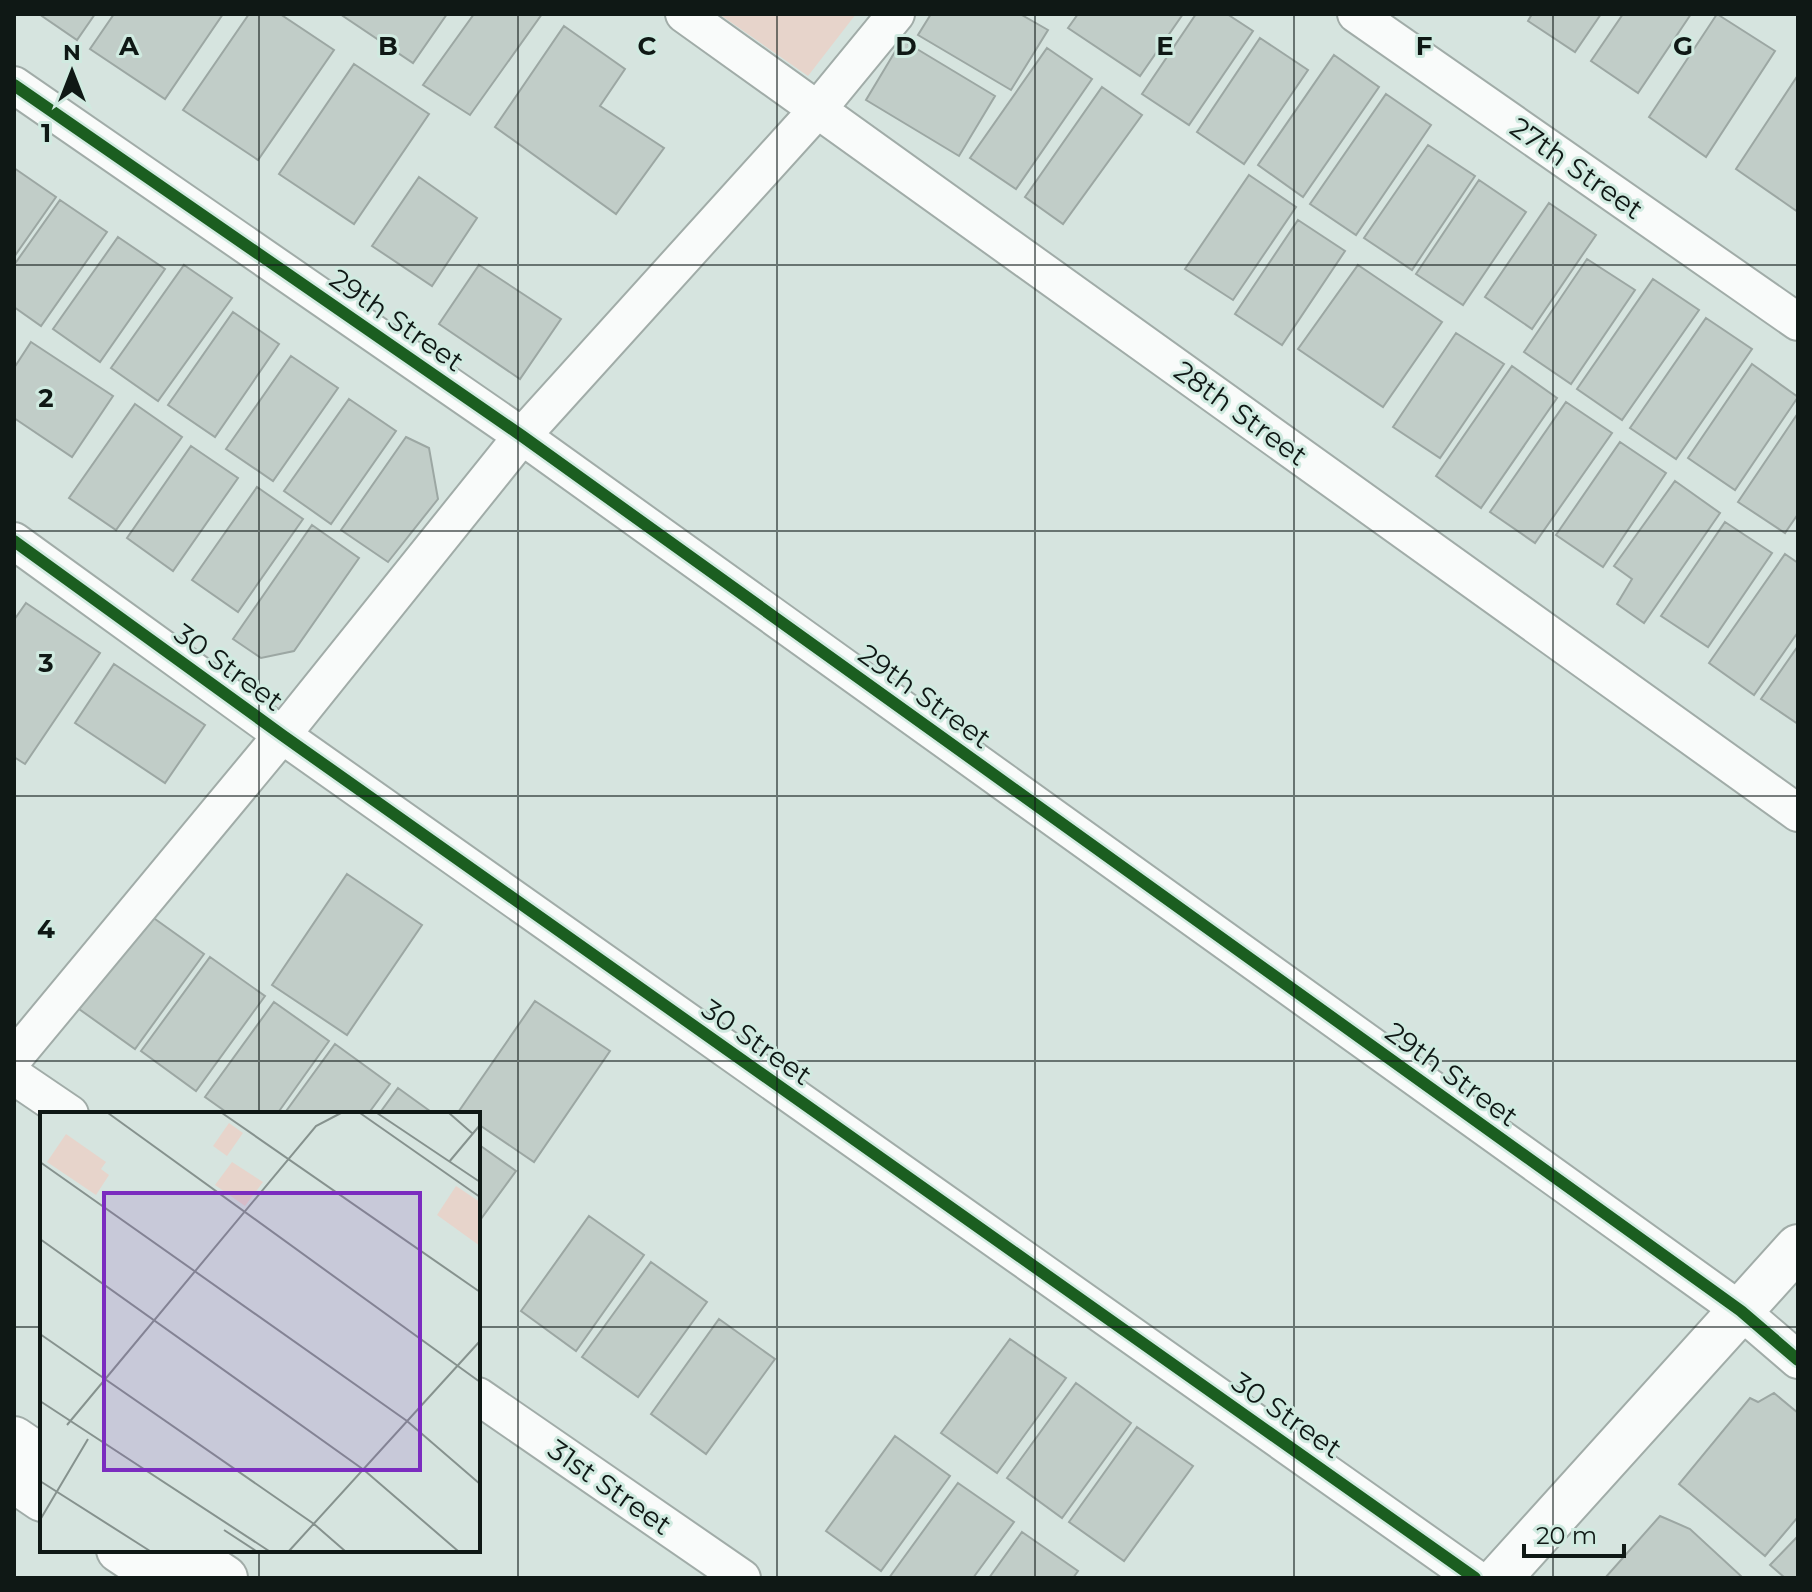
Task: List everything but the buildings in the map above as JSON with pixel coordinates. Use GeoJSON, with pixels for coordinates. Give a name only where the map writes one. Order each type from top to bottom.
{"type":"FeatureCollection","features":[{"type":"Feature","properties":{"kind":"main road"},"geometry":{"type":"LineString","coordinates":[[1499,1578],[1798,1247]]}},
{"type":"Feature","properties":{"kind":"main road"},"geometry":{"type":"LineString","coordinates":[[14,1439],[40,1457]]}},
{"type":"Feature","properties":{"kind":"main road"},"geometry":{"type":"LineString","coordinates":[[14,1480],[40,1498]]}},
{"type":"Feature","properties":{"kind":"main road"},"geometry":{"type":"LineString","coordinates":[[122,1552],[161,1578]]}},
{"type":"Feature","properties":{"kind":"main road"},"geometry":{"type":"LineString","coordinates":[[186,1552],[225,1578]]}},
{"type":"Feature","properties":{"kind":"street","name":"28th Street"},"geometry":{"type":"LineString","coordinates":[[684,14],[1798,813]]}},
{"type":"Feature","properties":{"kind":"street"},"geometry":{"type":"LineString","coordinates":[[14,1058],[282,735],[522,436],[818,109],[896,14]]}},
{"type":"Feature","properties":{"kind":"street","name":"27th Street"},"geometry":{"type":"LineString","coordinates":[[1356,14],[1798,322]]}},
{"type":"Feature","properties":{"kind":"street","name":"29th Street"},"geometry":{"type":"LineString","coordinates":[[14,85],[522,436],[1741,1311],[1798,1360]]}},
{"type":"Feature","properties":{"kind":"street","name":"30 Street"},"geometry":{"type":"LineString","coordinates":[[14,541],[282,735],[1475,1578]]}},
{"type":"Feature","properties":{"kind":"street"},"geometry":{"type":"LineString","coordinates":[[14,1076],[67,1112]]}},
{"type":"Feature","properties":{"kind":"street","name":"31st Street"},"geometry":{"type":"LineString","coordinates":[[480,1397],[742,1578]]}},
{"type":"Feature","properties":{"kind":"shaded area"},"geometry":{"type":"Polygon","coordinates":[[[719,14],[856,14],[808,76],[719,14]]]}},
{"type":"Feature","properties":{"kind":"cycle path"},"geometry":{"type":"LineString","coordinates":[[14,85],[522,436],[1741,1311],[1798,1360]]}},
{"type":"Feature","properties":{"kind":"cycle path"},"geometry":{"type":"LineString","coordinates":[[14,541],[282,735],[1475,1578]]}}]}
